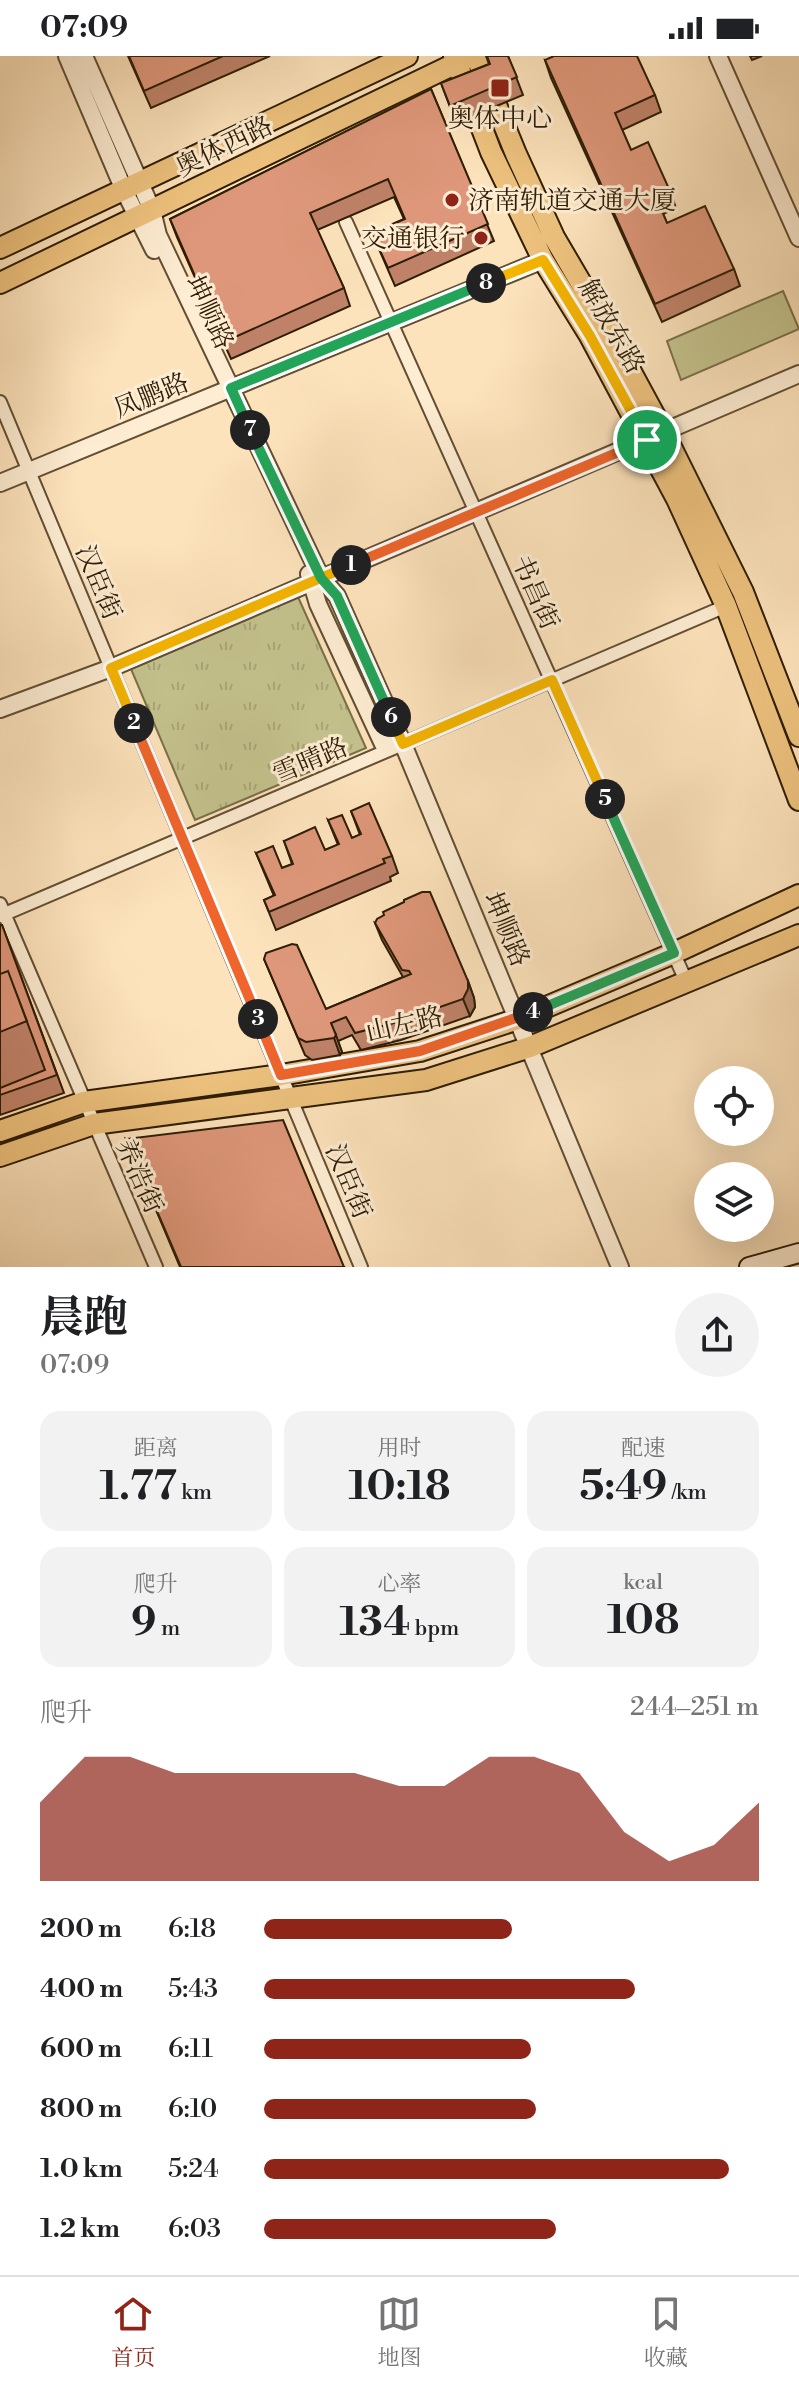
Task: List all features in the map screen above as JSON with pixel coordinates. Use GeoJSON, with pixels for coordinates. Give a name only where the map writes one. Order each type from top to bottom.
{"type":"FeatureCollection","features":[{"type":"Feature","properties":{"kind":"main road","name":"奥体西路"},"geometry":{"type":"LineString","coordinates":[[0,248],[407,56]]}},
{"type":"Feature","properties":{"kind":"main road","name":"奥体西路"},"geometry":{"type":"LineString","coordinates":[[0,283],[145,213],[309,140],[464,58]]}},
{"type":"Feature","properties":{"kind":"main road","name":"解放东路"},"geometry":{"type":"LineString","coordinates":[[464,58],[491,152],[543,260],[655,436],[743,592],[799,736]]}},
{"type":"Feature","properties":{"kind":"main road","name":"解放东路"},"geometry":{"type":"LineString","coordinates":[[464,58],[516,154],[554,237],[605,324],[655,436],[677,499],[726,606],[799,800]]}},
{"type":"Feature","properties":{"kind":"main road","name":"山左路"},"geometry":{"type":"LineString","coordinates":[[0,1131],[84,1102],[281,1075],[420,1051],[518,1019],[674,953],[799,895]]}},
{"type":"Feature","properties":{"kind":"main road"},"geometry":{"type":"LineString","coordinates":[[0,1156],[94,1124],[426,1080],[530,1047],[799,935]]}},
{"type":"Feature","properties":{"kind":"main road"},"geometry":{"type":"LineString","coordinates":[[749,1267],[799,1253]]}},
{"type":"Feature","properties":{"kind":"street","name":"坤顺路"},"geometry":{"type":"LineString","coordinates":[[67,56],[145,213],[317,580],[337,596],[403,744],[620,1267]]}},
{"type":"Feature","properties":{"kind":"street","name":"坤顺路"},"geometry":{"type":"LineString","coordinates":[[84,56],[132,186]]}},
{"type":"Feature","properties":{"kind":"street"},"geometry":{"type":"LineString","coordinates":[[718,56],[799,238]]}},
{"type":"Feature","properties":{"kind":"street","name":"书昌街"},"geometry":{"type":"LineString","coordinates":[[346,222],[686,981]]}},
{"type":"Feature","properties":{"kind":"street","name":"凤鹏路"},"geometry":{"type":"LineString","coordinates":[[0,483],[543,260]]}},
{"type":"Feature","properties":{"kind":"street"},"geometry":{"type":"LineString","coordinates":[[0,709],[111,668],[799,374]]}},
{"type":"Feature","properties":{"kind":"street","name":"汉臣街"},"geometry":{"type":"LineString","coordinates":[[0,402],[361,1267]]}},
{"type":"Feature","properties":{"kind":"street","name":"雪晴路"},"geometry":{"type":"LineString","coordinates":[[1,911],[182,838],[726,606]]}},
{"type":"Feature","properties":{"kind":"street","name":"养浩街"},"geometry":{"type":"LineString","coordinates":[[1,911],[156,1267]]}},
{"type":"Feature","properties":{"kind":"green space"},"geometry":{"type":"Polygon","coordinates":[[[783,291],[799,329],[681,380],[667,341],[783,291]]]}},
{"type":"Feature","properties":{"kind":"green space"},"geometry":{"type":"Polygon","coordinates":[[[298,597],[366,748],[195,820],[131,669],[298,597]]]}},
{"type":"Feature","properties":{"kind":"building"},"geometry":{"type":"Polygon","coordinates":[[[129,56],[223,56],[144,91],[129,56]]]}},
{"type":"Feature","properties":{"kind":"building"},"geometry":{"type":"Polygon","coordinates":[[[487,56],[508,56],[517,77],[450,106],[441,83],[490,64],[487,56]]]}},
{"type":"Feature","properties":{"kind":"building"},"geometry":{"type":"Polygon","coordinates":[[[554,56],[637,56],[655,95],[615,113],[631,150],[648,142],[670,191],[656,197],[667,223],[705,206],[734,269],[655,304],[545,60],[554,56]]]}},
{"type":"Feature","properties":{"kind":"building"},"geometry":{"type":"Polygon","coordinates":[[[431,89],[488,224],[388,268],[372,233],[405,219],[388,179],[310,213],[344,288],[224,342],[170,219],[431,89]]]}},
{"type":"Feature","properties":{"kind":"building"},"geometry":{"type":"Polygon","coordinates":[[[369,803],[392,856],[383,859],[385,863],[269,912],[264,900],[275,895],[256,853],[273,846],[282,868],[293,864],[284,841],[315,827],[325,850],[339,844],[328,820],[342,815],[352,838],[361,834],[351,811],[369,803]]]}},
{"type":"Feature","properties":{"kind":"building"},"geometry":{"type":"Polygon","coordinates":[[[422,892],[430,892],[468,981],[463,999],[355,1033],[346,1017],[331,1023],[336,1035],[334,1038],[306,1042],[298,1038],[264,959],[266,953],[297,945],[326,1009],[411,974],[402,970],[375,923],[384,915],[383,912],[422,892]]]}},
{"type":"Feature","properties":{"kind":"building"},"geometry":{"type":"Polygon","coordinates":[[[0,925],[57,1075],[0,1095],[0,1088],[45,1070],[8,971],[0,974],[0,925]]]}},
{"type":"Feature","properties":{"kind":"building"},"geometry":{"type":"Polygon","coordinates":[[[8,971],[27,1021],[0,1032],[0,974],[8,971]]]}},
{"type":"Feature","properties":{"kind":"building"},"geometry":{"type":"Polygon","coordinates":[[[283,1120],[344,1267],[181,1267],[126,1139],[283,1120]]]}},
{"type":"Feature","properties":{"kind":"place","name":"奥体中心"},"geometry":{"type":"Point","coordinates":[500,88]}},
{"type":"Feature","properties":{"kind":"place","name":"济南轨道交通大厦"},"geometry":{"type":"Point","coordinates":[452,200]}},
{"type":"Feature","properties":{"kind":"place","name":"交通银行"},"geometry":{"type":"Point","coordinates":[481,238]}},
{"type":"Feature","properties":{"kind":"route"},"geometry":{"type":"LineString","coordinates":[[647,440],[476,513],[321,578],[313,581],[111,668],[281,1075],[420,1051],[518,1019],[674,953],[552,680],[403,744],[337,596],[321,578],[231,388],[543,260],[590,336],[647,440]]}}]}
